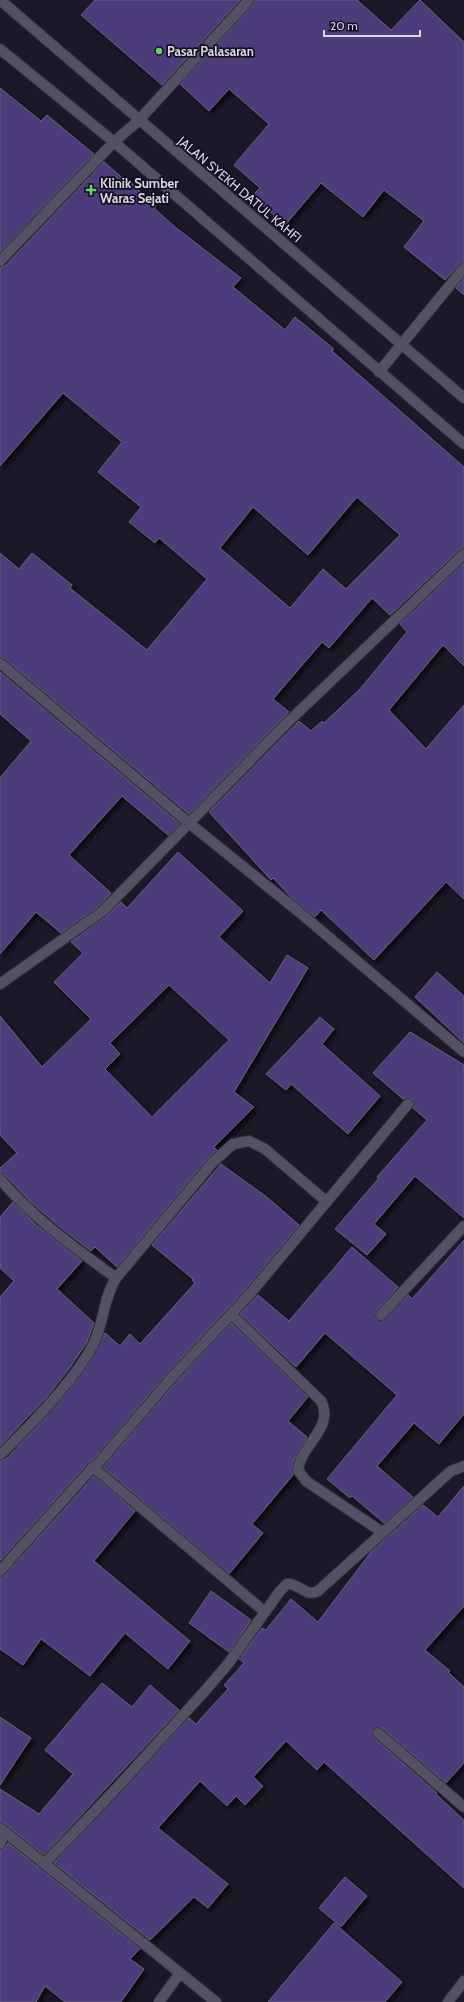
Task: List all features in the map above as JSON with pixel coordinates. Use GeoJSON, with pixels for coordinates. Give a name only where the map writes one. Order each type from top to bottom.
{"type":"FeatureCollection","features":[{"type":"Feature","properties":{"kind":"street","name":"JALAN SYEKH DATUL KAHFI"},"geometry":{"type":"LineString","coordinates":[[0,0],[464,398]]}},
{"type":"Feature","properties":{"kind":"street"},"geometry":{"type":"LineString","coordinates":[[0,261],[114,142],[139,120],[249,0]]}},
{"type":"Feature","properties":{"kind":"street"},"geometry":{"type":"LineString","coordinates":[[0,49],[114,142],[464,444]]}},
{"type":"Feature","properties":{"kind":"street"},"geometry":{"type":"LineString","coordinates":[[379,372],[464,268]]}},
{"type":"Feature","properties":{"kind":"street"},"geometry":{"type":"LineString","coordinates":[[0,984],[103,911],[292,717],[464,554]]}},
{"type":"Feature","properties":{"kind":"street"},"geometry":{"type":"LineString","coordinates":[[0,663],[189,822],[298,911],[464,1052]]}},
{"type":"Feature","properties":{"kind":"street"},"geometry":{"type":"LineString","coordinates":[[0,1571],[94,1468],[174,1375],[231,1314],[327,1202],[408,1104]]}},
{"type":"Feature","properties":{"kind":"street"},"geometry":{"type":"LineString","coordinates":[[0,1455],[26,1430],[82,1362],[93,1345],[99,1331],[110,1289],[116,1278],[213,1162],[233,1144],[250,1141],[265,1149],[327,1202]]}},
{"type":"Feature","properties":{"kind":"street"},"geometry":{"type":"LineString","coordinates":[[0,1180],[12,1193],[69,1243],[116,1278]]}},
{"type":"Feature","properties":{"kind":"street"},"geometry":{"type":"LineString","coordinates":[[381,1315],[464,1226]]}},
{"type":"Feature","properties":{"kind":"street"},"geometry":{"type":"LineString","coordinates":[[231,1314],[321,1401],[325,1409],[326,1415],[321,1428],[298,1462],[298,1470],[306,1482],[382,1532]]}},
{"type":"Feature","properties":{"kind":"street"},"geometry":{"type":"LineString","coordinates":[[44,1864],[204,1693],[228,1664],[280,1590],[287,1584],[295,1585],[307,1593],[313,1594],[318,1591],[451,1471],[464,1466]]}},
{"type":"Feature","properties":{"kind":"street"},"geometry":{"type":"LineString","coordinates":[[94,1468],[265,1612]]}},
{"type":"Feature","properties":{"kind":"street"},"geometry":{"type":"LineString","coordinates":[[378,1733],[464,1807]]}},
{"type":"Feature","properties":{"kind":"street"},"geometry":{"type":"LineString","coordinates":[[0,1844],[3,1830],[216,2002]]}},
{"type":"Feature","properties":{"kind":"street"},"geometry":{"type":"LineString","coordinates":[[159,2002],[180,1973]]}},
{"type":"Feature","properties":{"kind":"street"},"geometry":{"type":"LineString","coordinates":[[448,2002],[462,1987]]}},
{"type":"Feature","properties":{"kind":"building","name":"Pasar Palasaran"},"geometry":{"type":"Polygon","coordinates":[[[95,0],[240,0],[162,85],[81,15],[95,0]]]}},
{"type":"Feature","properties":{"kind":"building"},"geometry":{"type":"Polygon","coordinates":[[[255,0],[357,0],[391,30],[420,0],[464,42],[464,262],[459,264],[445,280],[404,247],[424,221],[384,190],[363,217],[321,183],[285,225],[252,196],[260,188],[234,165],[269,124],[229,89],[209,111],[180,84],[254,4],[255,0]]]}},
{"type":"Feature","properties":{"kind":"building"},"geometry":{"type":"Polygon","coordinates":[[[0,88],[41,121],[47,115],[94,154],[0,252],[0,88]]]}},
{"type":"Feature","properties":{"kind":"building"},"geometry":{"type":"Polygon","coordinates":[[[104,162],[125,180],[126,178],[156,206],[154,208],[175,227],[241,278],[233,287],[285,330],[295,317],[334,349],[332,351],[464,467],[464,548],[460,549],[390,615],[372,598],[329,648],[322,642],[273,699],[289,712],[189,814],[4,658],[0,657],[0,553],[19,569],[32,553],[72,585],[70,588],[147,650],[207,579],[159,538],[155,543],[129,522],[141,507],[98,472],[122,442],[63,393],[0,466],[0,267],[5,266],[104,162]],[[357,497],[308,555],[253,507],[220,548],[290,608],[323,569],[346,589],[400,535],[357,497]]]}},
{"type":"Feature","properties":{"kind":"building"},"geometry":{"type":"Polygon","coordinates":[[[464,278],[464,295],[456,288],[464,278]]]}},
{"type":"Feature","properties":{"kind":"building"},"geometry":{"type":"Polygon","coordinates":[[[464,563],[464,666],[443,645],[389,710],[426,749],[464,705],[464,899],[446,882],[374,960],[321,910],[315,917],[291,897],[273,878],[271,880],[209,812],[299,721],[311,731],[322,721],[324,723],[360,689],[407,632],[400,624],[464,563]]]}},
{"type":"Feature","properties":{"kind":"building"},"geometry":{"type":"Polygon","coordinates":[[[0,672],[180,824],[168,835],[122,796],[69,855],[111,893],[99,906],[61,933],[36,912],[0,954],[0,778],[31,741],[0,714],[0,672]]]}},
{"type":"Feature","properties":{"kind":"building"},"geometry":{"type":"Polygon","coordinates":[[[178,852],[243,911],[219,937],[270,983],[287,955],[308,968],[234,1092],[254,1107],[214,1147],[217,1150],[208,1158],[117,1267],[95,1247],[91,1251],[60,1227],[31,1202],[5,1175],[0,1173],[0,1168],[17,1153],[0,1135],[0,1016],[42,1067],[91,1019],[54,982],[83,953],[71,942],[107,916],[121,902],[127,908],[178,852]],[[169,985],[110,1043],[120,1054],[105,1069],[152,1117],[229,1040],[169,985]]]}},
{"type":"Feature","properties":{"kind":"building"},"geometry":{"type":"Polygon","coordinates":[[[437,972],[464,996],[464,1043],[415,997],[437,972]]]}},
{"type":"Feature","properties":{"kind":"building"},"geometry":{"type":"Polygon","coordinates":[[[320,1017],[334,1029],[322,1044],[380,1096],[348,1134],[291,1084],[286,1090],[266,1074],[320,1017]]]}},
{"type":"Feature","properties":{"kind":"building"},"geometry":{"type":"Polygon","coordinates":[[[410,1032],[464,1065],[464,1218],[415,1176],[374,1224],[386,1234],[367,1255],[335,1229],[379,1178],[377,1177],[427,1120],[413,1108],[414,1105],[412,1099],[403,1099],[373,1073],[410,1032]]]}},
{"type":"Feature","properties":{"kind":"building"},"geometry":{"type":"Polygon","coordinates":[[[221,1164],[268,1198],[299,1225],[244,1291],[169,1371],[91,1462],[87,1464],[0,1561],[0,1461],[5,1460],[68,1392],[90,1362],[105,1333],[120,1346],[130,1334],[140,1344],[195,1283],[192,1280],[193,1279],[152,1245],[221,1164]]]}},
{"type":"Feature","properties":{"kind":"building"},"geometry":{"type":"Polygon","coordinates":[[[13,1202],[36,1225],[82,1261],[57,1289],[94,1323],[87,1342],[69,1369],[46,1398],[0,1446],[0,1297],[14,1281],[0,1268],[0,1217],[13,1202]]]}},
{"type":"Feature","properties":{"kind":"building"},"geometry":{"type":"Polygon","coordinates":[[[464,1240],[464,1414],[439,1444],[414,1423],[377,1466],[413,1497],[384,1523],[352,1496],[350,1498],[327,1479],[397,1395],[325,1333],[296,1367],[240,1314],[258,1295],[289,1321],[352,1247],[398,1287],[375,1313],[376,1319],[383,1321],[408,1295],[412,1299],[464,1240]]]}},
{"type":"Feature","properties":{"kind":"building"},"geometry":{"type":"Polygon","coordinates":[[[231,1323],[308,1397],[288,1421],[307,1437],[294,1459],[292,1469],[293,1475],[252,1524],[263,1533],[229,1574],[103,1467],[179,1379],[231,1323]]]}},
{"type":"Feature","properties":{"kind":"building"},"geometry":{"type":"Polygon","coordinates":[[[94,1476],[135,1511],[94,1561],[190,1641],[168,1669],[125,1633],[90,1676],[41,1639],[23,1665],[0,1649],[0,1577],[5,1575],[94,1476]]]}},
{"type":"Feature","properties":{"kind":"building"},"geometry":{"type":"Polygon","coordinates":[[[464,1486],[464,1606],[425,1650],[450,1671],[448,1672],[464,1687],[464,1763],[446,1783],[382,1728],[376,1727],[372,1732],[374,1738],[437,1793],[436,1794],[464,1820],[464,1888],[324,1762],[317,1770],[286,1741],[253,1777],[263,1786],[245,1805],[236,1796],[227,1806],[200,1781],[158,1828],[228,1884],[208,1908],[194,1897],[150,1940],[54,1863],[189,1718],[196,1724],[228,1689],[224,1685],[244,1663],[239,1659],[262,1628],[266,1630],[291,1599],[318,1622],[371,1552],[423,1505],[438,1517],[464,1486]]]}},
{"type":"Feature","properties":{"kind":"building"},"geometry":{"type":"Polygon","coordinates":[[[211,1591],[251,1620],[229,1652],[189,1623],[211,1591]]]}},
{"type":"Feature","properties":{"kind":"building"},"geometry":{"type":"Polygon","coordinates":[[[102,1683],[132,1707],[150,1685],[179,1710],[44,1855],[4,1823],[0,1822],[0,1789],[39,1814],[73,1774],[45,1750],[102,1683]]]}},
{"type":"Feature","properties":{"kind":"building"},"geometry":{"type":"Polygon","coordinates":[[[0,1717],[31,1738],[0,1785],[0,1717]]]}},
{"type":"Feature","properties":{"kind":"building"},"geometry":{"type":"Polygon","coordinates":[[[8,1843],[140,1949],[130,1959],[144,1969],[121,2002],[65,2002],[45,1986],[36,2002],[0,2002],[0,1850],[4,1849],[8,1843]]]}},
{"type":"Feature","properties":{"kind":"building"},"geometry":{"type":"Polygon","coordinates":[[[345,1877],[367,1896],[341,1927],[319,1908],[345,1877]]]}},
{"type":"Feature","properties":{"kind":"building"},"geometry":{"type":"Polygon","coordinates":[[[334,1923],[402,1982],[385,2002],[268,2002],[334,1923]]]}},
{"type":"Feature","properties":{"kind":"place","name":"Pasar Palasaran"},"geometry":{"type":"Point","coordinates":[159,51]}},
{"type":"Feature","properties":{"kind":"place","name":"Klinik Sumber Waras Sejati"},"geometry":{"type":"Point","coordinates":[91,190]}}]}
